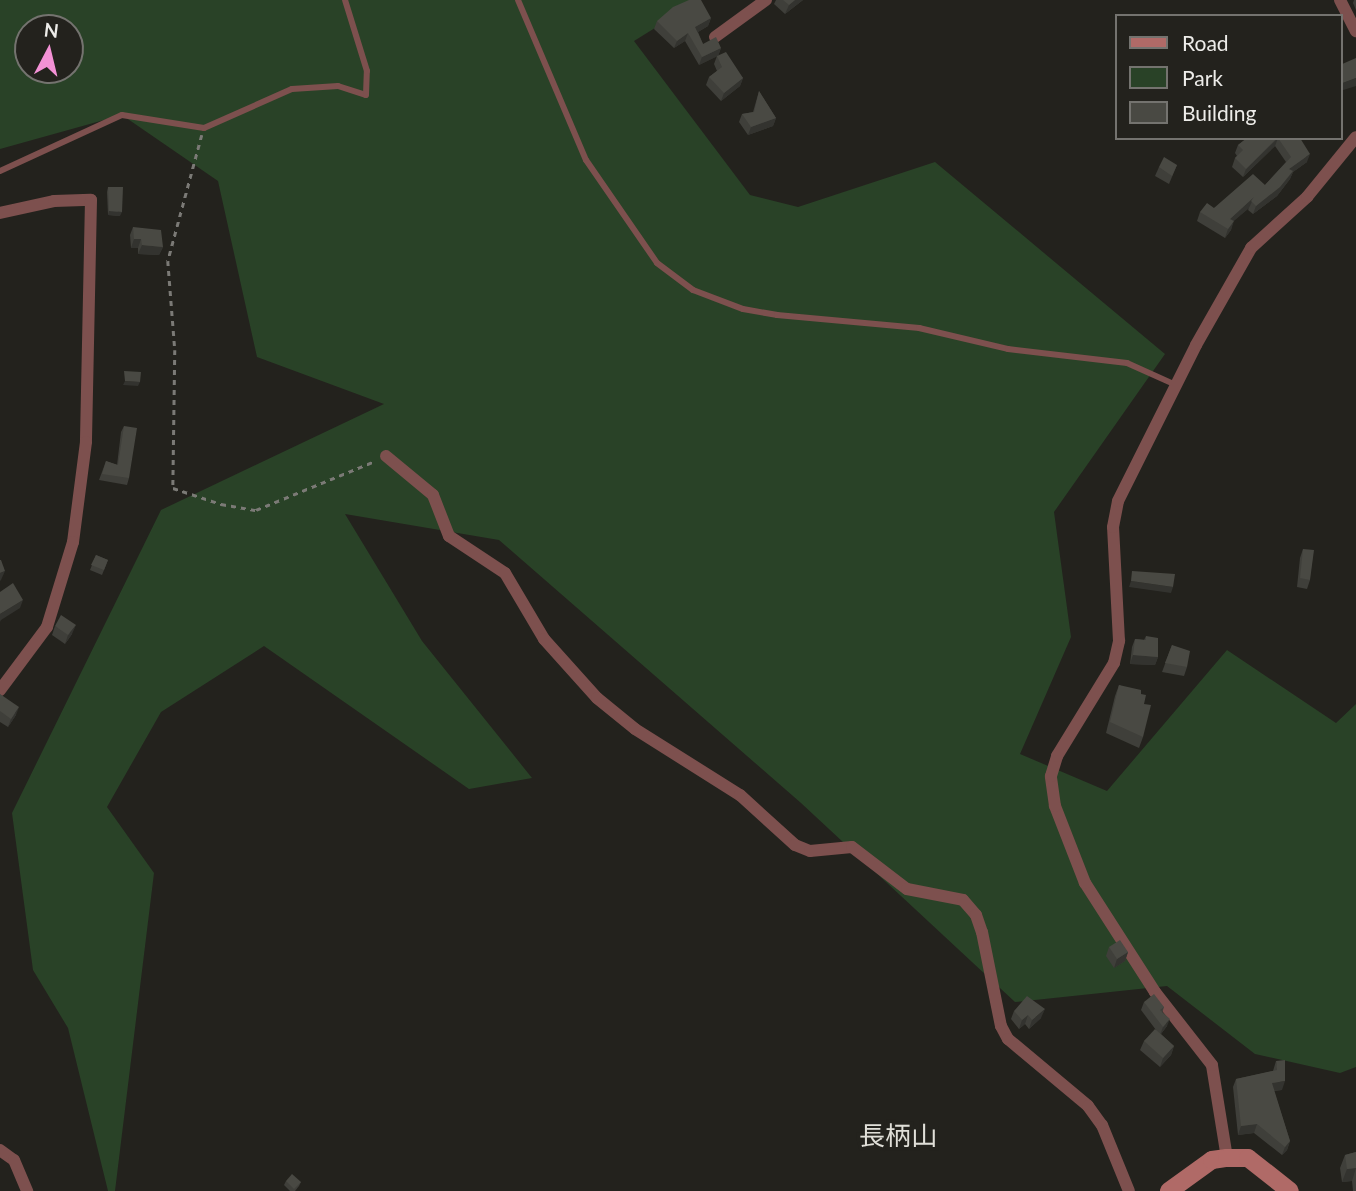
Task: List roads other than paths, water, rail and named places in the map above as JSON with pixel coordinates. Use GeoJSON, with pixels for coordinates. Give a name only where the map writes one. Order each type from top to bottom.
{"type":"FeatureCollection","features":[{"type":"Feature","properties":{"kind":"street"},"geometry":{"type":"LineString","coordinates":[[715,37],[766,0]]}},
{"type":"Feature","properties":{"kind":"street"},"geometry":{"type":"LineString","coordinates":[[1340,0],[1356,31]]}},
{"type":"Feature","properties":{"kind":"street"},"geometry":{"type":"LineString","coordinates":[[1227,1157],[1212,1065],[1155,992],[1084,883],[1055,806],[1051,776],[1057,756],[1114,663],[1119,641],[1113,527],[1118,500],[1176,385],[1251,248],[1307,197],[1356,137]]}},
{"type":"Feature","properties":{"kind":"street"},"geometry":{"type":"LineString","coordinates":[[0,213],[54,201],[91,200],[86,442],[74,542],[47,627],[0,690]]}},
{"type":"Feature","properties":{"kind":"street"},"geometry":{"type":"LineString","coordinates":[[386,456],[433,495],[449,536],[505,573],[544,639],[597,698],[635,729],[740,794],[795,845],[810,851],[852,847],[907,889],[963,900],[976,915],[982,932],[1001,1026],[1008,1040],[1088,1107],[1102,1125],[1129,1191]]}},
{"type":"Feature","properties":{"kind":"street"},"geometry":{"type":"LineString","coordinates":[[0,1150],[14,1160],[27,1191]]}},
{"type":"Feature","properties":{"kind":"street"},"geometry":{"type":"LineString","coordinates":[[1169,1191],[1212,1160],[1227,1157],[1248,1158],[1290,1191]]}},
{"type":"Feature","properties":{"kind":"lane"},"geometry":{"type":"LineString","coordinates":[[0,171],[122,115],[204,128],[292,89],[338,86],[366,94],[367,71],[345,0]]}},
{"type":"Feature","properties":{"kind":"lane"},"geometry":{"type":"LineString","coordinates":[[518,0],[586,160],[657,263],[693,290],[743,309],[777,315],[919,328],[1008,349],[1127,363],[1176,385]]}},
{"type":"Feature","properties":{"kind":"district","name":"長柄山"},"geometry":{"type":"Point","coordinates":[898,1136]}}]}
